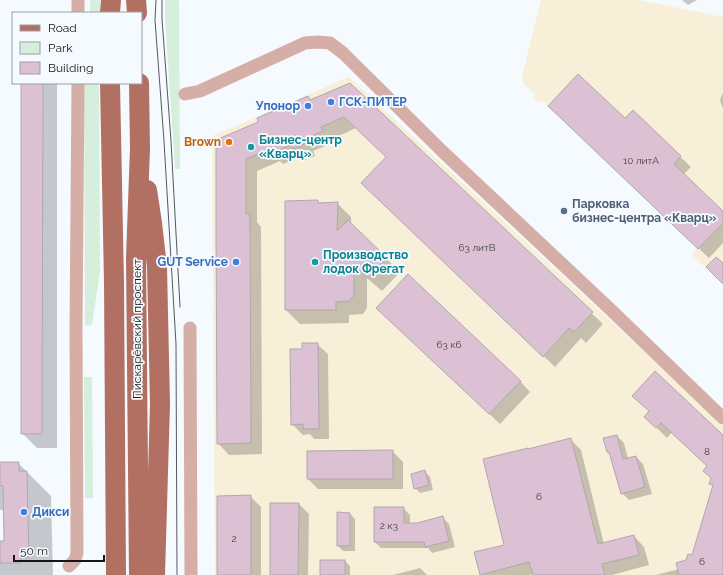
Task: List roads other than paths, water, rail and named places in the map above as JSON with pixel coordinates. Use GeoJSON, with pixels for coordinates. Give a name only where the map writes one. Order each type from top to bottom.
{"type":"FeatureCollection","features":[{"type":"Feature","properties":{"kind":"main road"},"geometry":{"type":"LineString","coordinates":[[110,12],[111,0]]}},
{"type":"Feature","properties":{"kind":"main road"},"geometry":{"type":"LineString","coordinates":[[136,0],[137,12]]}},
{"type":"Feature","properties":{"kind":"main road","name":"Пискарёвский проспект"},"geometry":{"type":"LineString","coordinates":[[139,84],[140,148],[136,258],[139,575]]}},
{"type":"Feature","properties":{"kind":"main road","name":"Пискарёвский проспект"},"geometry":{"type":"LineString","coordinates":[[108,87],[114,283],[114,570]]}},
{"type":"Feature","properties":{"kind":"main road"},"geometry":{"type":"LineString","coordinates":[[140,148],[152,223],[157,267],[160,404],[155,575]]}},
{"type":"Feature","properties":{"kind":"street"},"geometry":{"type":"LineString","coordinates":[[78,0],[78,12]]}},
{"type":"Feature","properties":{"kind":"street"},"geometry":{"type":"LineString","coordinates":[[185,94],[200,91],[305,43],[330,43],[343,53],[443,152],[723,418]]}},
{"type":"Feature","properties":{"kind":"street"},"geometry":{"type":"LineString","coordinates":[[69,566],[75,560],[77,553],[76,328],[78,84]]}},
{"type":"Feature","properties":{"kind":"street"},"geometry":{"type":"LineString","coordinates":[[190,328],[191,575]]}},
{"type":"Feature","properties":{"kind":"tram line"},"geometry":{"type":"LineString","coordinates":[[156,0],[155,20],[176,344],[177,575]]}},
{"type":"Feature","properties":{"kind":"tram line"},"geometry":{"type":"LineString","coordinates":[[162,0],[180,307]]}},
{"type":"Feature","properties":{"kind":"place","name":"ГСК-ПИТЕР"},"geometry":{"type":"Point","coordinates":[331,102]}},
{"type":"Feature","properties":{"kind":"place","name":"Упонор"},"geometry":{"type":"Point","coordinates":[308,106]}},
{"type":"Feature","properties":{"kind":"place","name":"Brown"},"geometry":{"type":"Point","coordinates":[229,142]}},
{"type":"Feature","properties":{"kind":"place","name":"Бизнес-центр «Кварц»"},"geometry":{"type":"Point","coordinates":[251,147]}},
{"type":"Feature","properties":{"kind":"place","name":"Парковка бизнес-центра «Кварц»"},"geometry":{"type":"Point","coordinates":[564,211]}},
{"type":"Feature","properties":{"kind":"place","name":"GUT Service"},"geometry":{"type":"Point","coordinates":[236,262]}},
{"type":"Feature","properties":{"kind":"place","name":"Производство лодок Фрегат"},"geometry":{"type":"Point","coordinates":[315,262]}},
{"type":"Feature","properties":{"kind":"place","name":"Дикси"},"geometry":{"type":"Point","coordinates":[24,512]}}]}
